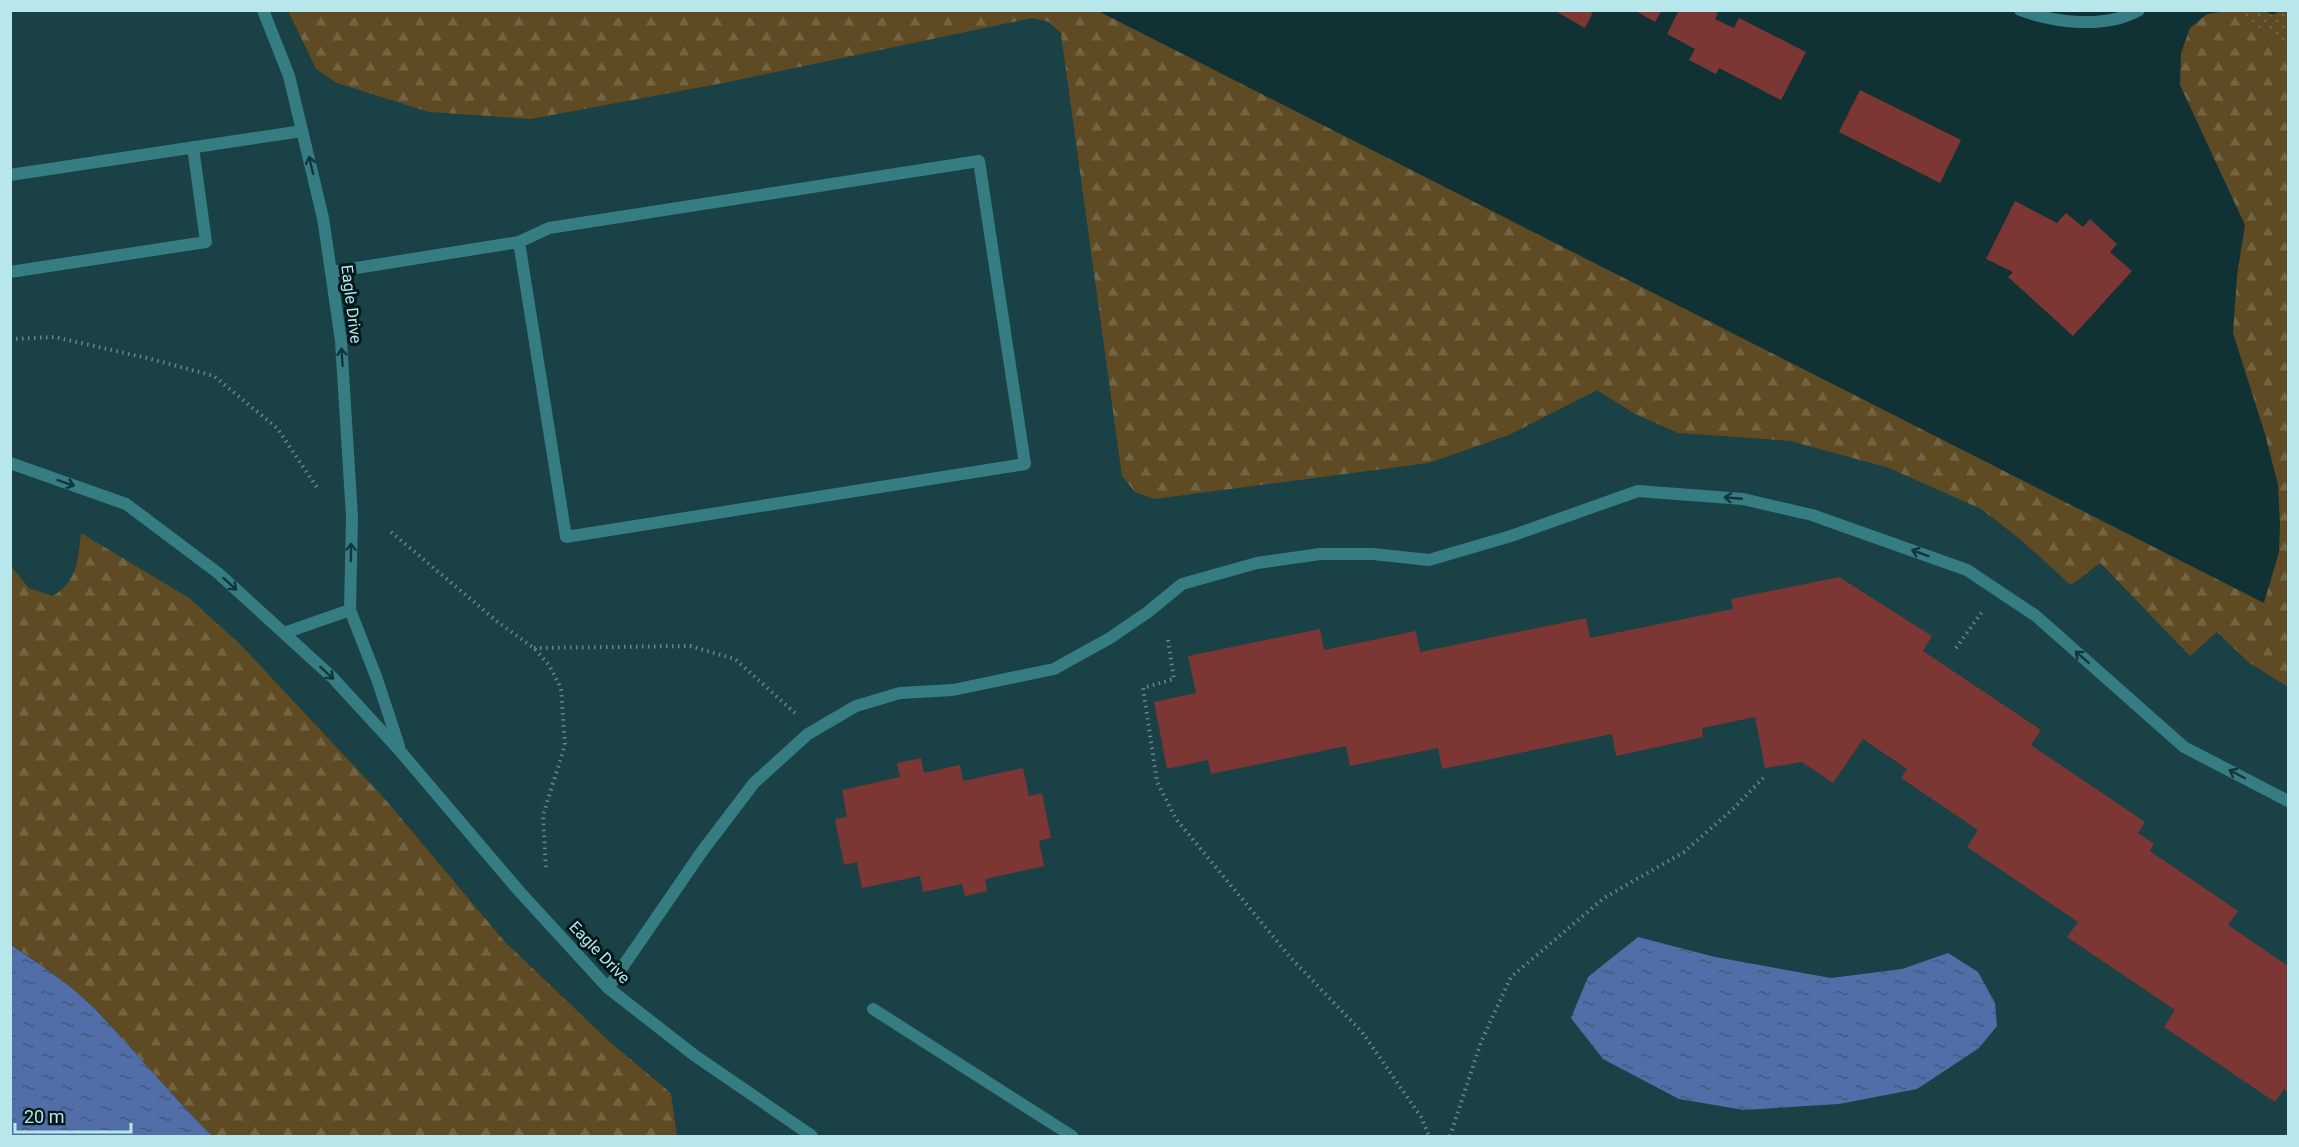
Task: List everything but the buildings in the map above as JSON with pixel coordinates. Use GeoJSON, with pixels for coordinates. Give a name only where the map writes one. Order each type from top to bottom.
{"type":"FeatureCollection","features":[{"type":"Feature","properties":{"kind":"street","name":"Eagle Drive"},"geometry":{"type":"LineString","coordinates":[[263,10],[289,76],[323,218],[331,272],[341,341],[352,517],[350,610],[377,679],[400,751]]}},
{"type":"Feature","properties":{"kind":"street"},"geometry":{"type":"LineString","coordinates":[[2020,10],[2032,15],[2098,22],[2130,16],[2139,10]]}},
{"type":"Feature","properties":{"kind":"street"},"geometry":{"type":"LineString","coordinates":[[10,175],[302,130]]}},
{"type":"Feature","properties":{"kind":"street"},"geometry":{"type":"LineString","coordinates":[[10,272],[206,242],[193,147]]}},
{"type":"Feature","properties":{"kind":"street"},"geometry":{"type":"LineString","coordinates":[[331,272],[519,242],[549,228],[979,161],[1025,464],[566,537],[519,242]]}},
{"type":"Feature","properties":{"kind":"street","name":"Eagle Drive"},"geometry":{"type":"LineString","coordinates":[[10,463],[126,504],[218,573],[332,677],[400,751],[519,891],[608,988],[694,1055],[812,1137]]}},
{"type":"Feature","properties":{"kind":"street"},"geometry":{"type":"LineString","coordinates":[[608,988],[703,850],[753,783],[808,734],[856,706],[900,693],[953,690],[1054,669],[1110,638],[1148,612],[1182,584],[1257,563],[1320,555],[1373,554],[1429,560],[1511,536],[1638,491],[1743,499],[1812,514],[1966,570],[2036,616],[2184,747],[2289,801]]}},
{"type":"Feature","properties":{"kind":"street"},"geometry":{"type":"LineString","coordinates":[[284,633],[350,610]]}},
{"type":"Feature","properties":{"kind":"street"},"geometry":{"type":"LineString","coordinates":[[873,1009],[1072,1137]]}},
{"type":"Feature","properties":{"kind":"path"},"geometry":{"type":"LineString","coordinates":[[10,339],[55,337],[214,376],[277,428],[318,489]]}},
{"type":"Feature","properties":{"kind":"path"},"geometry":{"type":"LineString","coordinates":[[391,532],[499,623],[534,648],[549,664],[561,688],[565,745],[543,815],[546,871]]}},
{"type":"Feature","properties":{"kind":"path"},"geometry":{"type":"LineString","coordinates":[[1956,648],[1989,603]]}},
{"type":"Feature","properties":{"kind":"path"},"geometry":{"type":"LineString","coordinates":[[1168,640],[1174,679],[1143,688],[1157,782],[1176,819],[1290,957],[1362,1032],[1421,1117],[1429,1137]]}},
{"type":"Feature","properties":{"kind":"path"},"geometry":{"type":"LineString","coordinates":[[534,648],[690,646],[735,658],[795,712]]}},
{"type":"Feature","properties":{"kind":"path"},"geometry":{"type":"LineString","coordinates":[[1450,1137],[1481,1042],[1511,977],[1604,898],[1684,852],[1733,809],[1765,776]]}},
{"type":"Feature","properties":{"kind":"shaded area"},"geometry":{"type":"Polygon","coordinates":[[[10,11],[288,11],[316,69],[531,119],[724,83],[1032,18],[1049,22],[1429,463],[1509,435],[1597,389],[1635,414],[1678,433],[1790,441],[1889,468],[1981,509],[2021,540],[2099,563],[2190,655],[2217,632],[2248,662],[2288,687],[2288,1136],[677,1136],[671,1093],[610,1042],[505,942],[385,799],[242,646],[81,534],[75,574],[67,587],[53,596],[29,588],[11,567],[10,11]]]}},
{"type":"Feature","properties":{"kind":"green space"},"geometry":{"type":"Polygon","coordinates":[[[288,11],[1098,11],[2264,603],[2279,552],[2278,485],[2265,434],[2233,333],[2237,276],[2245,225],[2180,85],[2181,53],[2190,28],[2207,14],[2227,11],[2244,17],[2288,48],[2288,687],[2248,662],[2217,632],[2190,656],[2100,563],[2071,585],[2021,540],[1981,509],[1889,468],[1790,441],[1678,433],[1635,414],[1597,390],[1509,435],[1429,463],[1154,499],[1135,492],[1122,476],[1061,34],[1049,22],[1032,18],[724,83],[531,119],[429,112],[337,83],[316,69],[288,11]]]}},
{"type":"Feature","properties":{"kind":"green space"},"geometry":{"type":"Polygon","coordinates":[[[2227,11],[2265,11],[2272,15],[2280,11],[2288,11],[2288,48],[2227,11]]]}},
{"type":"Feature","properties":{"kind":"green space"},"geometry":{"type":"Polygon","coordinates":[[[81,533],[189,598],[242,646],[385,799],[505,942],[610,1042],[671,1093],[677,1136],[212,1136],[94,1008],[64,982],[11,944],[10,565],[29,588],[53,596],[62,590],[72,576],[77,561],[81,533]]]}},
{"type":"Feature","properties":{"kind":"water"},"geometry":{"type":"Polygon","coordinates":[[[1638,937],[1715,957],[1831,978],[1902,969],[1948,953],[1978,972],[1995,1003],[1997,1026],[1979,1048],[1917,1089],[1839,1104],[1744,1110],[1679,1099],[1603,1059],[1571,1018],[1588,977],[1638,937]]]}},
{"type":"Feature","properties":{"kind":"water"},"geometry":{"type":"Polygon","coordinates":[[[10,944],[64,982],[94,1008],[212,1136],[11,1136],[10,944]]]}}]}
